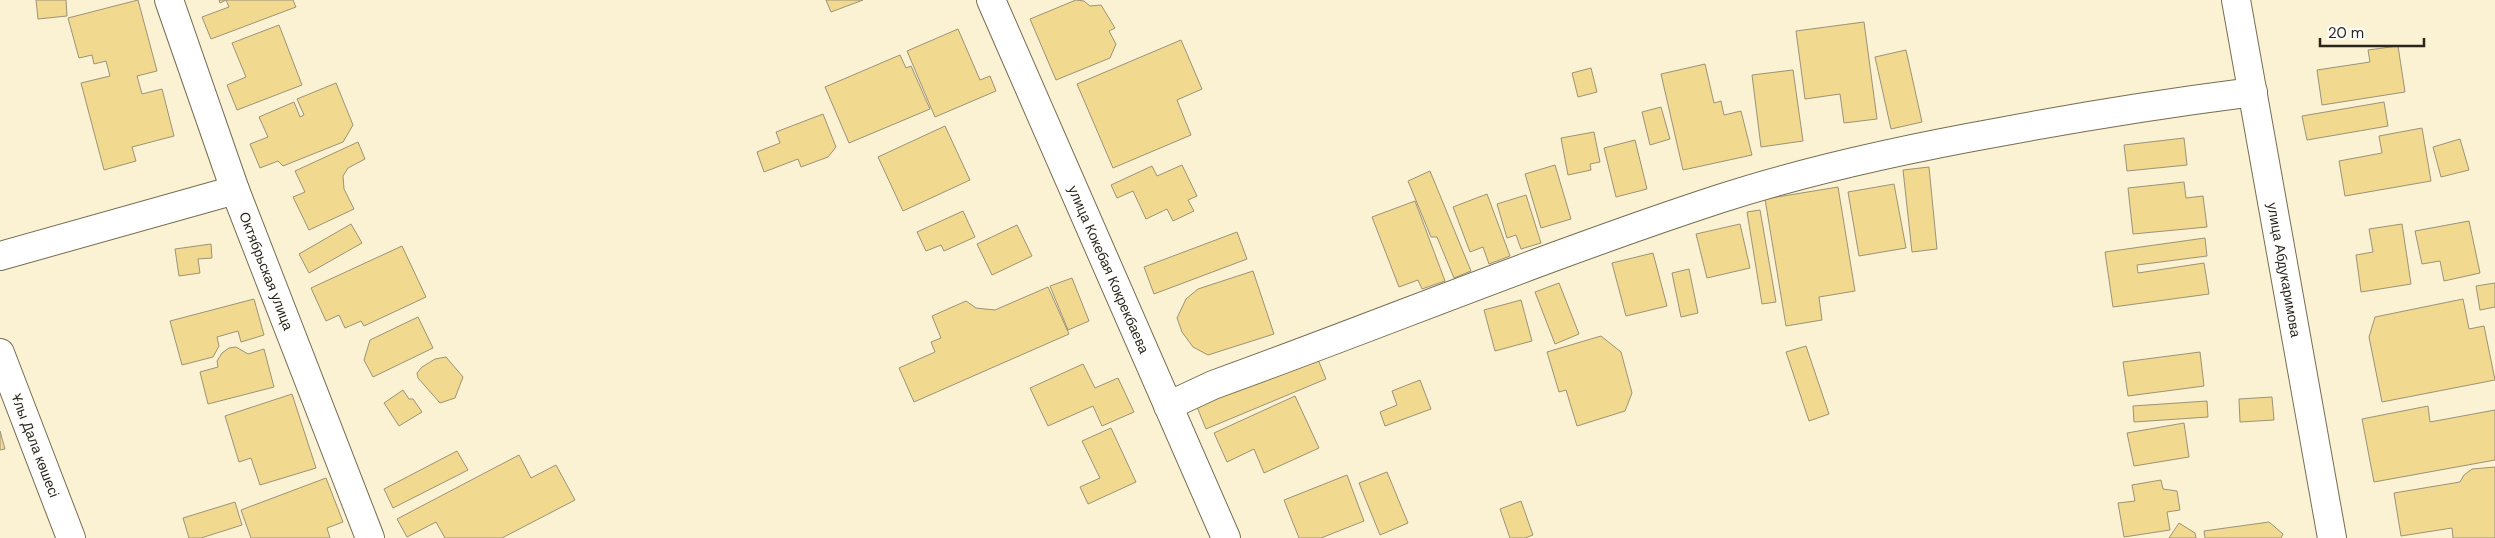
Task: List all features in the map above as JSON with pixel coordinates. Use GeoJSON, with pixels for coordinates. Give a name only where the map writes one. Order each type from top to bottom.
{"type":"FeatureCollection","features":[{"type":"Feature","properties":{"kind":"street","name":"Октябрьская улица"},"geometry":{"type":"LineString","coordinates":[[169,0],[235,190],[370,538]]}},
{"type":"Feature","properties":{"kind":"street","name":"улица Кокебая Кокрекбаева"},"geometry":{"type":"LineString","coordinates":[[991,0],[1226,538]]}},
{"type":"Feature","properties":{"kind":"street","name":"улица Абдукаримова"},"geometry":{"type":"LineString","coordinates":[[2236,0],[2332,538]]}},
{"type":"Feature","properties":{"kind":"street"},"geometry":{"type":"LineString","coordinates":[[1168,406],[1213,385],[1538,263],[1720,199],[1856,160],[2142,106],[2253,92]]}},
{"type":"Feature","properties":{"kind":"street"},"geometry":{"type":"LineString","coordinates":[[0,256],[235,190]]}},
{"type":"Feature","properties":{"kind":"street","name":"Ұлы Дала көшесі"},"geometry":{"type":"LineString","coordinates":[[0,353],[71,538]]}},
{"type":"Feature","properties":{"kind":"building"},"geometry":{"type":"Polygon","coordinates":[[[36,0],[66,0],[67,16],[38,19],[36,0]]]}},
{"type":"Feature","properties":{"kind":"building"},"geometry":{"type":"Polygon","coordinates":[[[138,0],[157,71],[137,76],[142,94],[162,89],[174,136],[132,147],[136,161],[104,170],[81,83],[110,76],[106,61],[94,64],[92,55],[79,58],[68,18],[138,0]]]}},
{"type":"Feature","properties":{"kind":"building"},"geometry":{"type":"Polygon","coordinates":[[[226,0],[293,0],[296,7],[211,39],[202,17],[229,7],[226,0]]]}},
{"type":"Feature","properties":{"kind":"building"},"geometry":{"type":"Polygon","coordinates":[[[826,0],[863,0],[831,12],[826,0]]]}},
{"type":"Feature","properties":{"kind":"building"},"geometry":{"type":"Polygon","coordinates":[[[1076,0],[1084,1],[1090,6],[1101,5],[1115,28],[1109,31],[1116,44],[1110,58],[1056,80],[1030,19],[1076,0]]]}},
{"type":"Feature","properties":{"kind":"building"},"geometry":{"type":"Polygon","coordinates":[[[1864,22],[1877,119],[1844,123],[1840,94],[1805,99],[1796,31],[1864,22]]]}},
{"type":"Feature","properties":{"kind":"building"},"geometry":{"type":"Polygon","coordinates":[[[279,25],[302,85],[237,110],[227,85],[246,77],[232,43],[279,25]]]}},
{"type":"Feature","properties":{"kind":"building"},"geometry":{"type":"Polygon","coordinates":[[[958,29],[980,80],[990,76],[996,91],[935,117],[907,51],[958,29]]]}},
{"type":"Feature","properties":{"kind":"building"},"geometry":{"type":"Polygon","coordinates":[[[1181,40],[1202,89],[1177,100],[1191,135],[1113,168],[1077,84],[1181,40]]]}},
{"type":"Feature","properties":{"kind":"building"},"geometry":{"type":"Polygon","coordinates":[[[2398,46],[2405,92],[2322,105],[2317,70],[2370,62],[2368,50],[2398,46]]]}},
{"type":"Feature","properties":{"kind":"building"},"geometry":{"type":"Polygon","coordinates":[[[1906,50],[1922,122],[1891,129],[1875,57],[1906,50]]]}},
{"type":"Feature","properties":{"kind":"building"},"geometry":{"type":"Polygon","coordinates":[[[900,55],[906,68],[911,66],[930,109],[849,143],[825,87],[900,55]]]}},
{"type":"Feature","properties":{"kind":"building"},"geometry":{"type":"Polygon","coordinates":[[[1705,64],[1714,103],[1721,101],[1724,115],[1741,111],[1752,155],[1683,170],[1661,74],[1705,64]]]}},
{"type":"Feature","properties":{"kind":"building"},"geometry":{"type":"Polygon","coordinates":[[[1591,68],[1597,92],[1578,97],[1572,73],[1591,68]]]}},
{"type":"Feature","properties":{"kind":"building"},"geometry":{"type":"Polygon","coordinates":[[[1793,70],[1803,141],[1761,147],[1752,75],[1793,70]]]}},
{"type":"Feature","properties":{"kind":"building"},"geometry":{"type":"Polygon","coordinates":[[[336,83],[353,125],[343,142],[283,166],[278,161],[260,168],[250,144],[268,137],[259,117],[294,102],[300,117],[304,115],[297,99],[336,83]]]}},
{"type":"Feature","properties":{"kind":"building"},"geometry":{"type":"Polygon","coordinates":[[[2384,102],[2388,126],[2307,140],[2302,116],[2384,102]]]}},
{"type":"Feature","properties":{"kind":"building"},"geometry":{"type":"Polygon","coordinates":[[[1661,107],[1670,139],[1650,145],[1642,112],[1661,107]]]}},
{"type":"Feature","properties":{"kind":"building"},"geometry":{"type":"Polygon","coordinates":[[[823,114],[836,147],[828,157],[801,167],[798,159],[764,172],[757,152],[780,143],[776,132],[823,114]]]}},
{"type":"Feature","properties":{"kind":"building"},"geometry":{"type":"Polygon","coordinates":[[[945,126],[970,180],[903,211],[878,157],[945,126]]]}},
{"type":"Feature","properties":{"kind":"building"},"geometry":{"type":"Polygon","coordinates":[[[2422,128],[2431,181],[2345,196],[2339,161],[2382,153],[2379,136],[2422,128]]]}},
{"type":"Feature","properties":{"kind":"building"},"geometry":{"type":"Polygon","coordinates":[[[1594,132],[1600,162],[1590,164],[1591,170],[1568,175],[1561,138],[1594,132]]]}},
{"type":"Feature","properties":{"kind":"building"},"geometry":{"type":"Polygon","coordinates":[[[2184,138],[2187,165],[2127,171],[2124,145],[2184,138]]]}},
{"type":"Feature","properties":{"kind":"building"},"geometry":{"type":"Polygon","coordinates":[[[2460,139],[2469,170],[2441,177],[2433,147],[2460,139]]]}},
{"type":"Feature","properties":{"kind":"building"},"geometry":{"type":"Polygon","coordinates":[[[1635,140],[1647,189],[1616,197],[1604,148],[1635,140]]]}},
{"type":"Feature","properties":{"kind":"building"},"geometry":{"type":"Polygon","coordinates":[[[358,142],[365,159],[348,168],[343,176],[344,189],[354,209],[309,230],[293,197],[305,192],[295,171],[358,142]]]}},
{"type":"Feature","properties":{"kind":"building"},"geometry":{"type":"Polygon","coordinates":[[[1182,165],[1197,196],[1188,200],[1194,211],[1173,221],[1167,209],[1146,219],[1133,191],[1117,198],[1111,185],[1152,166],[1157,176],[1182,165]]]}},
{"type":"Feature","properties":{"kind":"building"},"geometry":{"type":"Polygon","coordinates":[[[1555,165],[1571,219],[1541,228],[1525,174],[1555,165]]]}},
{"type":"Feature","properties":{"kind":"building"},"geometry":{"type":"Polygon","coordinates":[[[1929,167],[1937,249],[1912,252],[1903,170],[1929,167]]]}},
{"type":"Feature","properties":{"kind":"building"},"geometry":{"type":"Polygon","coordinates":[[[1430,171],[1471,271],[1454,278],[1437,237],[1431,237],[1408,181],[1430,171]]]}},
{"type":"Feature","properties":{"kind":"building"},"geometry":{"type":"Polygon","coordinates":[[[2184,182],[2186,198],[2203,196],[2207,227],[2133,234],[2128,188],[2184,182]]]}},
{"type":"Feature","properties":{"kind":"building"},"geometry":{"type":"Polygon","coordinates":[[[1894,184],[1906,248],[1859,256],[1848,192],[1894,184]]]}},
{"type":"Feature","properties":{"kind":"building"},"geometry":{"type":"Polygon","coordinates":[[[1838,187],[1855,291],[1819,297],[1822,320],[1786,326],[1765,199],[1838,187]]]}},
{"type":"Feature","properties":{"kind":"building"},"geometry":{"type":"Polygon","coordinates":[[[1487,194],[1510,256],[1489,264],[1483,247],[1470,252],[1453,207],[1487,194]]]}},
{"type":"Feature","properties":{"kind":"building"},"geometry":{"type":"Polygon","coordinates":[[[1526,195],[1541,243],[1521,249],[1516,235],[1507,238],[1497,204],[1526,195]]]}},
{"type":"Feature","properties":{"kind":"building"},"geometry":{"type":"Polygon","coordinates":[[[1415,201],[1445,281],[1422,289],[1418,280],[1399,287],[1372,217],[1415,201]]]}},
{"type":"Feature","properties":{"kind":"building"},"geometry":{"type":"Polygon","coordinates":[[[1760,210],[1776,302],[1762,304],[1747,212],[1760,210]]]}},
{"type":"Feature","properties":{"kind":"building"},"geometry":{"type":"Polygon","coordinates":[[[963,211],[975,237],[944,251],[941,245],[926,251],[917,232],[963,211]]]}},
{"type":"Feature","properties":{"kind":"building"},"geometry":{"type":"Polygon","coordinates":[[[2469,221],[2480,273],[2444,281],[2440,261],[2422,264],[2415,231],[2469,221]]]}},
{"type":"Feature","properties":{"kind":"building"},"geometry":{"type":"Polygon","coordinates":[[[351,224],[362,243],[309,273],[299,254],[351,224]]]}},
{"type":"Feature","properties":{"kind":"building"},"geometry":{"type":"Polygon","coordinates":[[[1740,224],[1750,268],[1707,278],[1696,234],[1740,224]]]}},
{"type":"Feature","properties":{"kind":"building"},"geometry":{"type":"Polygon","coordinates":[[[2402,224],[2411,284],[2361,292],[2356,255],[2373,252],[2369,229],[2402,224]]]}},
{"type":"Feature","properties":{"kind":"building"},"geometry":{"type":"Polygon","coordinates":[[[1017,225],[1032,256],[992,275],[977,244],[1017,225]]]}},
{"type":"Feature","properties":{"kind":"building"},"geometry":{"type":"Polygon","coordinates":[[[1237,232],[1247,259],[1154,294],[1144,267],[1237,232]]]}},
{"type":"Feature","properties":{"kind":"building"},"geometry":{"type":"Polygon","coordinates":[[[2205,238],[2207,256],[2137,265],[2138,273],[2204,263],[2209,294],[2113,307],[2105,252],[2205,238]]]}},
{"type":"Feature","properties":{"kind":"building"},"geometry":{"type":"Polygon","coordinates":[[[211,244],[212,258],[198,259],[200,273],[179,276],[175,249],[211,244]]]}},
{"type":"Feature","properties":{"kind":"building"},"geometry":{"type":"Polygon","coordinates":[[[402,246],[426,297],[364,326],[361,321],[345,328],[339,315],[326,321],[311,288],[402,246]]]}},
{"type":"Feature","properties":{"kind":"building"},"geometry":{"type":"Polygon","coordinates":[[[1653,253],[1667,306],[1626,316],[1612,263],[1653,253]]]}},
{"type":"Feature","properties":{"kind":"building"},"geometry":{"type":"Polygon","coordinates":[[[1689,269],[1698,313],[1681,317],[1672,273],[1689,269]]]}},
{"type":"Feature","properties":{"kind":"building"},"geometry":{"type":"Polygon","coordinates":[[[1253,271],[1274,334],[1208,355],[1193,347],[1182,332],[1177,318],[1186,299],[1198,289],[1253,271]]]}},
{"type":"Feature","properties":{"kind":"building"},"geometry":{"type":"Polygon","coordinates":[[[1072,278],[1089,321],[1068,330],[1050,286],[1072,278]]]}},
{"type":"Feature","properties":{"kind":"building"},"geometry":{"type":"Polygon","coordinates":[[[1559,283],[1579,334],[1555,344],[1535,292],[1559,283]]]}},
{"type":"Feature","properties":{"kind":"building"},"geometry":{"type":"Polygon","coordinates":[[[2495,283],[2495,307],[2480,310],[2476,286],[2495,283]]]}},
{"type":"Feature","properties":{"kind":"building"},"geometry":{"type":"Polygon","coordinates":[[[1048,287],[1069,334],[914,402],[899,368],[935,352],[931,342],[941,338],[932,316],[966,301],[976,308],[995,310],[1048,287]]]}},
{"type":"Feature","properties":{"kind":"building"},"geometry":{"type":"Polygon","coordinates":[[[254,299],[264,335],[241,342],[238,331],[217,337],[219,346],[213,357],[182,365],[170,321],[254,299]]]}},
{"type":"Feature","properties":{"kind":"building"},"geometry":{"type":"Polygon","coordinates":[[[2463,299],[2469,329],[2484,326],[2495,380],[2382,402],[2369,337],[2375,317],[2463,299]]]}},
{"type":"Feature","properties":{"kind":"building"},"geometry":{"type":"Polygon","coordinates":[[[1521,300],[1532,341],[1495,351],[1484,310],[1521,300]]]}},
{"type":"Feature","properties":{"kind":"building"},"geometry":{"type":"Polygon","coordinates":[[[418,317],[433,348],[373,377],[364,360],[370,340],[418,317]]]}},
{"type":"Feature","properties":{"kind":"building"},"geometry":{"type":"Polygon","coordinates":[[[1601,336],[1621,352],[1632,393],[1625,411],[1577,426],[1566,390],[1559,392],[1547,352],[1601,336]]]}},
{"type":"Feature","properties":{"kind":"building"},"geometry":{"type":"Polygon","coordinates":[[[1806,346],[1829,414],[1809,421],[1786,352],[1806,346]]]}},
{"type":"Feature","properties":{"kind":"building"},"geometry":{"type":"Polygon","coordinates":[[[236,347],[248,354],[264,349],[274,387],[208,404],[200,372],[218,367],[217,361],[222,353],[229,348],[236,347]]]}},
{"type":"Feature","properties":{"kind":"building"},"geometry":{"type":"Polygon","coordinates":[[[2200,352],[2204,386],[2128,396],[2123,362],[2200,352]]]}},
{"type":"Feature","properties":{"kind":"building"},"geometry":{"type":"Polygon","coordinates":[[[446,357],[463,377],[455,398],[440,403],[418,378],[417,373],[422,367],[435,359],[446,357]]]}},
{"type":"Feature","properties":{"kind":"building"},"geometry":{"type":"Polygon","coordinates":[[[1317,357],[1326,379],[1206,429],[1197,407],[1317,357]]]}},
{"type":"Feature","properties":{"kind":"building"},"geometry":{"type":"Polygon","coordinates":[[[1083,364],[1095,388],[1118,378],[1134,412],[1102,426],[1093,406],[1048,426],[1030,388],[1083,364]]]}},
{"type":"Feature","properties":{"kind":"building"},"geometry":{"type":"Polygon","coordinates":[[[1420,380],[1431,409],[1385,426],[1380,412],[1397,405],[1392,391],[1420,380]]]}},
{"type":"Feature","properties":{"kind":"building"},"geometry":{"type":"Polygon","coordinates":[[[403,390],[409,399],[413,399],[422,412],[399,426],[384,403],[403,390]]]}},
{"type":"Feature","properties":{"kind":"building"},"geometry":{"type":"Polygon","coordinates":[[[292,394],[316,468],[260,485],[251,458],[239,462],[225,416],[292,394]]]}},
{"type":"Feature","properties":{"kind":"building"},"geometry":{"type":"Polygon","coordinates":[[[1295,396],[1319,448],[1264,473],[1254,449],[1227,462],[1214,433],[1295,396]]]}},
{"type":"Feature","properties":{"kind":"building"},"geometry":{"type":"Polygon","coordinates":[[[2272,397],[2274,420],[2240,422],[2239,399],[2272,397]]]}},
{"type":"Feature","properties":{"kind":"building"},"geometry":{"type":"Polygon","coordinates":[[[2207,401],[2208,417],[2134,422],[2133,406],[2207,401]]]}},
{"type":"Feature","properties":{"kind":"building"},"geometry":{"type":"Polygon","coordinates":[[[2428,406],[2430,422],[2495,410],[2495,460],[2374,482],[2362,419],[2428,406]]]}},
{"type":"Feature","properties":{"kind":"building"},"geometry":{"type":"Polygon","coordinates":[[[2184,423],[2189,457],[2134,466],[2127,433],[2184,423]]]}},
{"type":"Feature","properties":{"kind":"building"},"geometry":{"type":"Polygon","coordinates":[[[1111,428],[1136,482],[1088,504],[1080,487],[1100,478],[1082,441],[1111,428]]]}},
{"type":"Feature","properties":{"kind":"building"},"geometry":{"type":"Polygon","coordinates":[[[0,431],[5,449],[0,450],[0,431]]]}},
{"type":"Feature","properties":{"kind":"building"},"geometry":{"type":"Polygon","coordinates":[[[457,451],[468,470],[393,508],[384,489],[457,451]]]}},
{"type":"Feature","properties":{"kind":"building"},"geometry":{"type":"Polygon","coordinates":[[[519,455],[531,478],[556,465],[575,500],[502,538],[445,538],[436,522],[407,537],[397,519],[519,455]]]}},
{"type":"Feature","properties":{"kind":"building"},"geometry":{"type":"Polygon","coordinates":[[[2495,467],[2495,538],[2453,538],[2452,528],[2401,536],[2394,493],[2460,482],[2464,475],[2472,469],[2495,467]]]}},
{"type":"Feature","properties":{"kind":"building"},"geometry":{"type":"Polygon","coordinates":[[[1387,472],[1408,523],[1380,535],[1359,483],[1387,472]]]}},
{"type":"Feature","properties":{"kind":"building"},"geometry":{"type":"Polygon","coordinates":[[[1347,475],[1364,521],[1321,538],[1299,538],[1284,500],[1347,475]]]}},
{"type":"Feature","properties":{"kind":"building"},"geometry":{"type":"Polygon","coordinates":[[[326,478],[343,522],[327,528],[330,538],[251,538],[241,510],[326,478]]]}},
{"type":"Feature","properties":{"kind":"building"},"geometry":{"type":"Polygon","coordinates":[[[2161,480],[2163,489],[2177,491],[2180,510],[2167,512],[2170,530],[2124,537],[2118,503],[2135,501],[2132,485],[2161,480]]]}},
{"type":"Feature","properties":{"kind":"building"},"geometry":{"type":"Polygon","coordinates":[[[1521,501],[1533,535],[1525,538],[1510,538],[1500,509],[1521,501]]]}},
{"type":"Feature","properties":{"kind":"building"},"geometry":{"type":"Polygon","coordinates":[[[235,502],[242,525],[201,538],[189,538],[183,518],[235,502]]]}},
{"type":"Feature","properties":{"kind":"building"},"geometry":{"type":"Polygon","coordinates":[[[2269,522],[2283,534],[2281,538],[2205,538],[2204,531],[2269,522]]]}},
{"type":"Feature","properties":{"kind":"building"},"geometry":{"type":"Polygon","coordinates":[[[2179,523],[2195,533],[2196,538],[2169,538],[2179,523]]]}}]}
